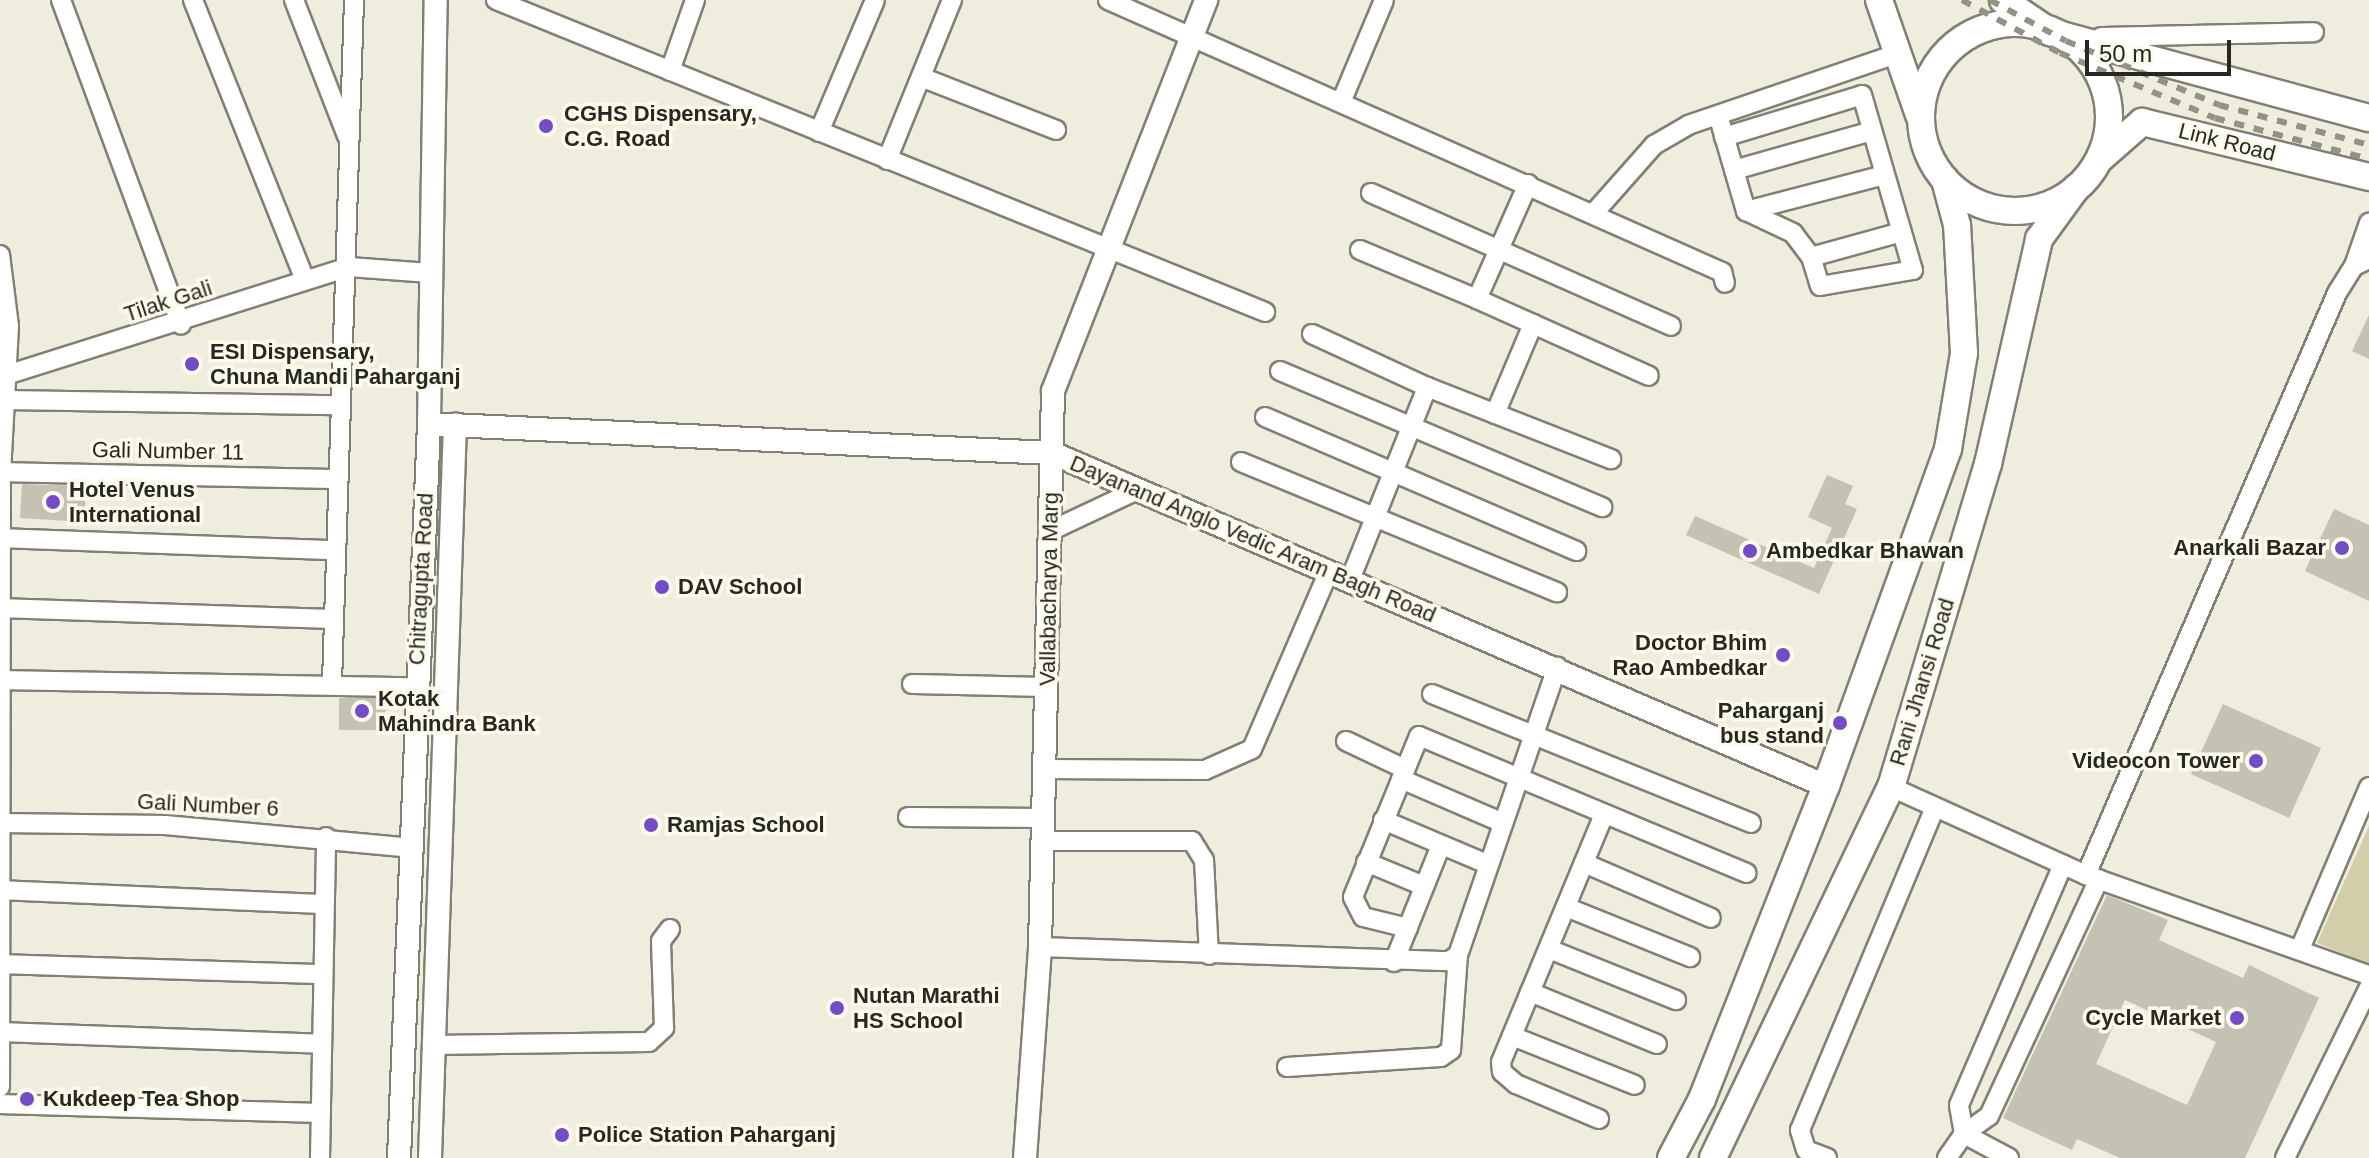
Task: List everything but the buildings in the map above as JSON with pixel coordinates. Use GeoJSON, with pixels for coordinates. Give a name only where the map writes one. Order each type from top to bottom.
{"type":"FeatureCollection","features":[{"type":"Feature","properties":{"kind":"main road"},"geometry":{"type":"LineString","coordinates":[[1671,1158],[1702,1099],[1826,786],[1948,449],[1964,353],[1957,225],[1945,180],[1928,153],[1900,53],[1879,0]]}},
{"type":"Feature","properties":{"kind":"main road"},"geometry":{"type":"LineString","coordinates":[[1945,180],[1998,209],[2040,207],[2076,188],[2099,161],[2110,123],[2104,83],[2082,50],[2003,0]]}},
{"type":"Feature","properties":{"kind":"main road"},"geometry":{"type":"LineString","coordinates":[[1921,123],[1929,78],[1958,41],[2001,23],[2024,23],[2369,118]]}},
{"type":"Feature","properties":{"kind":"main road","name":"Link Road"},"geometry":{"type":"LineString","coordinates":[[2099,161],[2142,122],[2369,177]]}},
{"type":"Feature","properties":{"kind":"main road","name":"Rani Jhansi Road"},"geometry":{"type":"LineString","coordinates":[[1713,1158],[1891,787],[1988,464],[2039,239],[2076,188]]}},
{"type":"Feature","properties":{"kind":"street"},"geometry":{"type":"LineString","coordinates":[[61,0],[181,324]]}},
{"type":"Feature","properties":{"kind":"street"},"geometry":{"type":"LineString","coordinates":[[193,0],[305,280]]}},
{"type":"Feature","properties":{"kind":"street"},"geometry":{"type":"LineString","coordinates":[[294,0],[351,146]]}},
{"type":"Feature","properties":{"kind":"street"},"geometry":{"type":"LineString","coordinates":[[332,682],[337,405],[349,267],[354,0]]}},
{"type":"Feature","properties":{"kind":"street","name":"Chitragupta Road"},"geometry":{"type":"LineString","coordinates":[[399,1158],[413,848],[415,687],[429,424],[436,0]]}},
{"type":"Feature","properties":{"kind":"street"},"geometry":{"type":"LineString","coordinates":[[496,0],[1108,251],[1265,312]]}},
{"type":"Feature","properties":{"kind":"street"},"geometry":{"type":"LineString","coordinates":[[670,71],[695,0]]}},
{"type":"Feature","properties":{"kind":"street"},"geometry":{"type":"LineString","coordinates":[[819,132],[875,0]]}},
{"type":"Feature","properties":{"kind":"street"},"geometry":{"type":"LineString","coordinates":[[887,160],[952,0]]}},
{"type":"Feature","properties":{"kind":"street"},"geometry":{"type":"LineString","coordinates":[[1108,0],[1193,33],[1722,272],[1725,283]]}},
{"type":"Feature","properties":{"kind":"street","name":"Vallabacharya Marg"},"geometry":{"type":"LineString","coordinates":[[1025,1158],[1040,947],[1053,391],[1206,0]]}},
{"type":"Feature","properties":{"kind":"street"},"geometry":{"type":"LineString","coordinates":[[1342,100],[1384,0]]}},
{"type":"Feature","properties":{"kind":"street"},"geometry":{"type":"LineString","coordinates":[[2050,32],[2118,38],[2314,32]]}},
{"type":"Feature","properties":{"kind":"street"},"geometry":{"type":"LineString","coordinates":[[1593,214],[1654,145],[1717,115],[1900,53]]}},
{"type":"Feature","properties":{"kind":"street"},"geometry":{"type":"LineString","coordinates":[[921,77],[1056,130]]}},
{"type":"Feature","properties":{"kind":"street"},"geometry":{"type":"LineString","coordinates":[[1724,137],[1862,95],[1913,270],[1820,286],[1811,257],[1781,225],[1746,211]]}},
{"type":"Feature","properties":{"kind":"street"},"geometry":{"type":"LineString","coordinates":[[1717,115],[1746,211]]}},
{"type":"Feature","properties":{"kind":"street"},"geometry":{"type":"LineString","coordinates":[[1734,170],[1872,131]]}},
{"type":"Feature","properties":{"kind":"street"},"geometry":{"type":"LineString","coordinates":[[1746,211],[1884,175]]}},
{"type":"Feature","properties":{"kind":"street"},"geometry":{"type":"LineString","coordinates":[[1477,299],[1496,250],[1528,184]]}},
{"type":"Feature","properties":{"kind":"street"},"geometry":{"type":"LineString","coordinates":[[1371,193],[1671,326]]}},
{"type":"Feature","properties":{"kind":"street"},"geometry":{"type":"LineString","coordinates":[[1947,1158],[1964,1134],[1989,1116],[2337,293],[2362,263],[2369,223]]}},
{"type":"Feature","properties":{"kind":"street"},"geometry":{"type":"LineString","coordinates":[[1811,257],[1902,232]]}},
{"type":"Feature","properties":{"kind":"street"},"geometry":{"type":"LineString","coordinates":[[1360,250],[1649,376]]}},
{"type":"Feature","properties":{"kind":"street"},"geometry":{"type":"LineString","coordinates":[[0,255],[9,326],[3,375],[6,400],[1,472],[0,1087]]}},
{"type":"Feature","properties":{"kind":"street"},"geometry":{"type":"LineString","coordinates":[[349,267],[430,273]]}},
{"type":"Feature","properties":{"kind":"street","name":"Tilak Gali"},"geometry":{"type":"LineString","coordinates":[[3,375],[181,324],[349,267]]}},
{"type":"Feature","properties":{"kind":"street"},"geometry":{"type":"LineString","coordinates":[[1495,414],[1533,324]]}},
{"type":"Feature","properties":{"kind":"street"},"geometry":{"type":"LineString","coordinates":[[1312,334],[1427,387],[1611,459]]}},
{"type":"Feature","properties":{"kind":"street"},"geometry":{"type":"LineString","coordinates":[[1280,371],[1410,429],[1602,507]]}},
{"type":"Feature","properties":{"kind":"street"},"geometry":{"type":"LineString","coordinates":[[1350,580],[1427,387]]}},
{"type":"Feature","properties":{"kind":"street"},"geometry":{"type":"LineString","coordinates":[[6,400],[337,405]]}},
{"type":"Feature","properties":{"kind":"street"},"geometry":{"type":"LineString","coordinates":[[1265,417],[1576,551]]}},
{"type":"Feature","properties":{"kind":"street","name":"Dayanand Anglo Vedic Aram Bagh Road"},"geometry":{"type":"LineString","coordinates":[[429,424],[1052,453],[1557,667],[1826,786]]}},
{"type":"Feature","properties":{"kind":"street","name":"Chitragupta Road"},"geometry":{"type":"LineString","coordinates":[[430,1158],[455,424]]}},
{"type":"Feature","properties":{"kind":"street"},"geometry":{"type":"LineString","coordinates":[[1241,462],[1557,592]]}},
{"type":"Feature","properties":{"kind":"street","name":"Gali Number 11"},"geometry":{"type":"LineString","coordinates":[[1,472],[335,479]]}},
{"type":"Feature","properties":{"kind":"street"},"geometry":{"type":"LineString","coordinates":[[1050,531],[1137,490]]}},
{"type":"Feature","properties":{"kind":"street"},"geometry":{"type":"LineString","coordinates":[[1,538],[333,550]]}},
{"type":"Feature","properties":{"kind":"street"},"geometry":{"type":"LineString","coordinates":[[1045,769],[1205,770],[1252,749],[1329,571]]}},
{"type":"Feature","properties":{"kind":"street"},"geometry":{"type":"LineString","coordinates":[[1,608],[331,619]]}},
{"type":"Feature","properties":{"kind":"street"},"geometry":{"type":"LineString","coordinates":[[1287,1067],[1441,1057],[1451,1050],[1458,955],[1515,779],[1557,667]]}},
{"type":"Feature","properties":{"kind":"street"},"geometry":{"type":"LineString","coordinates":[[2,680],[332,682],[415,687]]}},
{"type":"Feature","properties":{"kind":"street"},"geometry":{"type":"LineString","coordinates":[[912,684],[1047,687]]}},
{"type":"Feature","properties":{"kind":"street"},"geometry":{"type":"LineString","coordinates":[[1432,694],[1531,739],[1751,823]]}},
{"type":"Feature","properties":{"kind":"street"},"geometry":{"type":"LineString","coordinates":[[1408,928],[1363,917],[1355,907],[1366,862],[1419,736],[1515,779],[1747,873]]}},
{"type":"Feature","properties":{"kind":"street"},"geometry":{"type":"LineString","coordinates":[[1346,741],[1403,774],[1501,822]]}},
{"type":"Feature","properties":{"kind":"street"},"geometry":{"type":"LineString","coordinates":[[1891,787],[2092,877],[2369,975]]}},
{"type":"Feature","properties":{"kind":"street"},"geometry":{"type":"LineString","coordinates":[[2300,949],[2369,787]]}},
{"type":"Feature","properties":{"kind":"street"},"geometry":{"type":"LineString","coordinates":[[1827,1158],[1806,1150],[1800,1130],[1935,807]]}},
{"type":"Feature","properties":{"kind":"street"},"geometry":{"type":"LineString","coordinates":[[1599,1119],[1507,1079],[1501,1062],[1604,815]]}},
{"type":"Feature","properties":{"kind":"street"},"geometry":{"type":"LineString","coordinates":[[908,817],[1044,818]]}},
{"type":"Feature","properties":{"kind":"street"},"geometry":{"type":"LineString","coordinates":[[1383,820],[1487,864]]}},
{"type":"Feature","properties":{"kind":"street","name":"Gali Number 6"},"geometry":{"type":"LineString","coordinates":[[1,823],[165,825],[326,837],[413,848]]}},
{"type":"Feature","properties":{"kind":"street"},"geometry":{"type":"LineString","coordinates":[[320,1158],[326,837]]}},
{"type":"Feature","properties":{"kind":"street"},"geometry":{"type":"LineString","coordinates":[[1043,841],[1192,841],[1204,860],[1209,955]]}},
{"type":"Feature","properties":{"kind":"street"},"geometry":{"type":"LineString","coordinates":[[1394,962],[1441,845]]}},
{"type":"Feature","properties":{"kind":"street"},"geometry":{"type":"LineString","coordinates":[[1366,862],[1424,886]]}},
{"type":"Feature","properties":{"kind":"street"},"geometry":{"type":"LineString","coordinates":[[1584,863],[1711,918]]}},
{"type":"Feature","properties":{"kind":"street"},"geometry":{"type":"LineString","coordinates":[[1964,1134],[1959,1105],[2063,865]]}},
{"type":"Feature","properties":{"kind":"street"},"geometry":{"type":"LineString","coordinates":[[2,890],[324,904]]}},
{"type":"Feature","properties":{"kind":"street"},"geometry":{"type":"LineString","coordinates":[[1566,907],[1690,957]]}},
{"type":"Feature","properties":{"kind":"street"},"geometry":{"type":"LineString","coordinates":[[433,1045],[649,1042],[664,1028],[661,941],[670,929]]}},
{"type":"Feature","properties":{"kind":"street"},"geometry":{"type":"LineString","coordinates":[[1040,947],[1438,964],[1458,955]]}},
{"type":"Feature","properties":{"kind":"street"},"geometry":{"type":"LineString","coordinates":[[1549,949],[1676,1000]]}},
{"type":"Feature","properties":{"kind":"street"},"geometry":{"type":"LineString","coordinates":[[1,964],[323,974]]}},
{"type":"Feature","properties":{"kind":"street"},"geometry":{"type":"LineString","coordinates":[[2285,1158],[2369,987]]}},
{"type":"Feature","properties":{"kind":"street"},"geometry":{"type":"LineString","coordinates":[[1530,992],[1657,1044]]}},
{"type":"Feature","properties":{"kind":"street"},"geometry":{"type":"LineString","coordinates":[[1,1032],[321,1044]]}},
{"type":"Feature","properties":{"kind":"street"},"geometry":{"type":"LineString","coordinates":[[1512,1036],[1635,1085]]}},
{"type":"Feature","properties":{"kind":"street"},"geometry":{"type":"LineString","coordinates":[[0,1104],[321,1113]]}},
{"type":"Feature","properties":{"kind":"street"},"geometry":{"type":"LineString","coordinates":[[1964,1134],[2009,1158]]}},
{"type":"Feature","properties":{"kind":"shaded area"},"geometry":{"type":"Polygon","coordinates":[[[2369,826],[2369,964],[2317,943],[2369,826]]]}},
{"type":"Feature","properties":{"kind":"railway"},"geometry":{"type":"LineString","coordinates":[[1962,0],[2060,53],[2215,118],[2369,159]]}},
{"type":"Feature","properties":{"kind":"railway"},"geometry":{"type":"LineString","coordinates":[[1990,0],[2066,41],[2219,105],[2369,145]]}},
{"type":"Feature","properties":{"kind":"place","name":"CGHS Dispensary, C.G. Road"},"geometry":{"type":"Point","coordinates":[546,126]}},
{"type":"Feature","properties":{"kind":"place","name":"ESI Dispensary, Chuna Mandi Paharganj"},"geometry":{"type":"Point","coordinates":[192,364]}},
{"type":"Feature","properties":{"kind":"place","name":"Hotel Venus International"},"geometry":{"type":"Point","coordinates":[53,502]}},
{"type":"Feature","properties":{"kind":"place","name":"Anarkali Bazar"},"geometry":{"type":"Point","coordinates":[2342,548]}},
{"type":"Feature","properties":{"kind":"place","name":"Ambedkar Bhawan"},"geometry":{"type":"Point","coordinates":[1750,551]}},
{"type":"Feature","properties":{"kind":"place","name":"DAV School"},"geometry":{"type":"Point","coordinates":[662,587]}},
{"type":"Feature","properties":{"kind":"place","name":"Doctor Bhim Rao Ambedkar"},"geometry":{"type":"Point","coordinates":[1783,655]}},
{"type":"Feature","properties":{"kind":"place","name":"Kotak Mahindra Bank"},"geometry":{"type":"Point","coordinates":[362,711]}},
{"type":"Feature","properties":{"kind":"place","name":"Paharganj bus stand"},"geometry":{"type":"Point","coordinates":[1840,723]}},
{"type":"Feature","properties":{"kind":"place","name":"Videocon Tower"},"geometry":{"type":"Point","coordinates":[2256,761]}},
{"type":"Feature","properties":{"kind":"place","name":"Ramjas School"},"geometry":{"type":"Point","coordinates":[651,825]}},
{"type":"Feature","properties":{"kind":"place","name":"Nutan Marathi HS School"},"geometry":{"type":"Point","coordinates":[837,1008]}},
{"type":"Feature","properties":{"kind":"place","name":"Cycle Market"},"geometry":{"type":"Point","coordinates":[2237,1018]}},
{"type":"Feature","properties":{"kind":"place","name":"Kukdeep Tea Shop"},"geometry":{"type":"Point","coordinates":[27,1099]}},
{"type":"Feature","properties":{"kind":"place","name":"Police Station Paharganj"},"geometry":{"type":"Point","coordinates":[562,1135]}}]}
